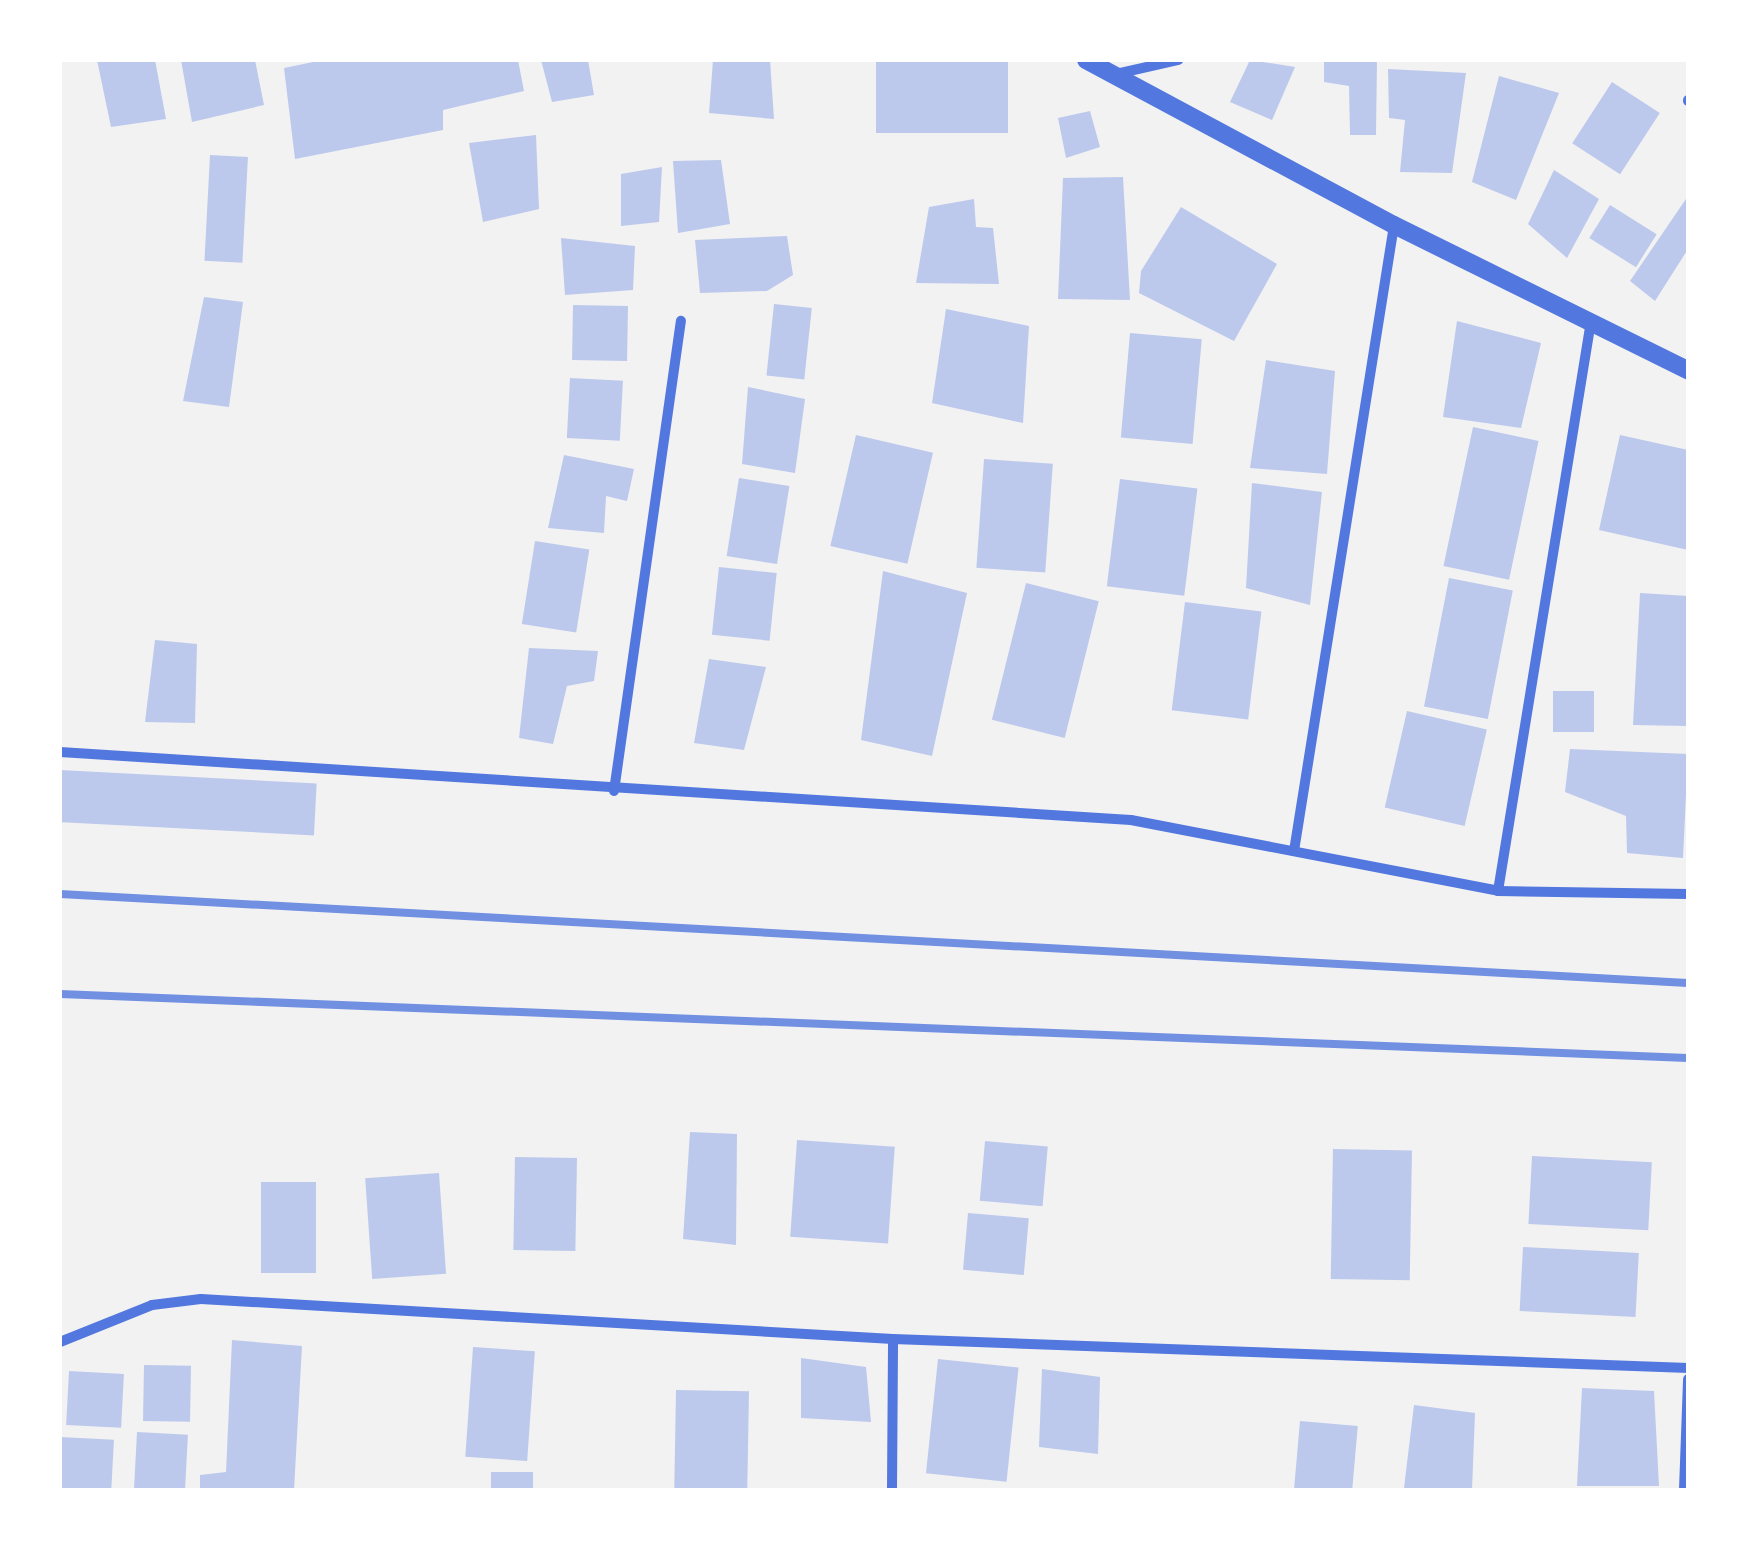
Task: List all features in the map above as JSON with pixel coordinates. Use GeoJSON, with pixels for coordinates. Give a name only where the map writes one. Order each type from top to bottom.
{"type":"FeatureCollection","features":[{"type":"Feature","properties":{"kind":"street"},"geometry":{"type":"LineString","coordinates":[[1086,60],[1394,225],[1688,370]]}},
{"type":"Feature","properties":{"kind":"street"},"geometry":{"type":"LineString","coordinates":[[1114,75],[1178,60]]}},
{"type":"Feature","properties":{"kind":"street"},"geometry":{"type":"LineString","coordinates":[[1294,852],[1394,225]]}},
{"type":"Feature","properties":{"kind":"street"},"geometry":{"type":"LineString","coordinates":[[1498,891],[1592,320]]}},
{"type":"Feature","properties":{"kind":"street"},"geometry":{"type":"LineString","coordinates":[[614,790],[681,321]]}},
{"type":"Feature","properties":{"kind":"street"},"geometry":{"type":"LineString","coordinates":[[60,752],[1131,820],[1498,891],[1688,894]]}},
{"type":"Feature","properties":{"kind":"street"},"geometry":{"type":"LineString","coordinates":[[60,1342],[152,1305],[201,1299],[894,1338],[1688,1368]]}},
{"type":"Feature","properties":{"kind":"street"},"geometry":{"type":"LineString","coordinates":[[892,1490],[894,1338]]}},
{"type":"Feature","properties":{"kind":"street"},"geometry":{"type":"LineString","coordinates":[[1684,1490],[1688,1379]]}},
{"type":"Feature","properties":{"kind":"building"},"geometry":{"type":"Polygon","coordinates":[[[97,60],[155,60],[166,119],[111,127],[97,60]]]}},
{"type":"Feature","properties":{"kind":"building"},"geometry":{"type":"Polygon","coordinates":[[[181,60],[255,60],[264,105],[192,122],[181,60]]]}},
{"type":"Feature","properties":{"kind":"building"},"geometry":{"type":"Polygon","coordinates":[[[323,60],[518,60],[524,91],[443,110],[443,130],[295,159],[284,68],[323,60]]]}},
{"type":"Feature","properties":{"kind":"building"},"geometry":{"type":"Polygon","coordinates":[[[541,60],[588,60],[594,95],[552,102],[541,60]]]}},
{"type":"Feature","properties":{"kind":"building"},"geometry":{"type":"Polygon","coordinates":[[[713,60],[770,60],[774,119],[709,113],[713,60]]]}},
{"type":"Feature","properties":{"kind":"building"},"geometry":{"type":"Polygon","coordinates":[[[876,60],[1008,60],[1008,133],[876,133],[876,60]]]}},
{"type":"Feature","properties":{"kind":"building"},"geometry":{"type":"Polygon","coordinates":[[[1250,60],[1295,67],[1272,120],[1230,102],[1250,60]]]}},
{"type":"Feature","properties":{"kind":"building"},"geometry":{"type":"Polygon","coordinates":[[[1324,60],[1377,60],[1376,135],[1350,135],[1349,86],[1324,82],[1324,60]]]}},
{"type":"Feature","properties":{"kind":"building"},"geometry":{"type":"Polygon","coordinates":[[[1388,69],[1466,73],[1452,173],[1400,172],[1405,120],[1389,118],[1388,69]]]}},
{"type":"Feature","properties":{"kind":"building"},"geometry":{"type":"Polygon","coordinates":[[[1499,76],[1559,93],[1516,200],[1472,182],[1499,76]]]}},
{"type":"Feature","properties":{"kind":"building"},"geometry":{"type":"Polygon","coordinates":[[[1612,82],[1660,113],[1620,174],[1572,143],[1612,82]]]}},
{"type":"Feature","properties":{"kind":"building"},"geometry":{"type":"Polygon","coordinates":[[[1090,111],[1100,147],[1066,158],[1058,118],[1090,111]]]}},
{"type":"Feature","properties":{"kind":"building"},"geometry":{"type":"Polygon","coordinates":[[[536,135],[539,209],[483,222],[469,143],[536,135]]]}},
{"type":"Feature","properties":{"kind":"building"},"geometry":{"type":"Polygon","coordinates":[[[210,155],[248,157],[242,263],[204,261],[210,155]]]}},
{"type":"Feature","properties":{"kind":"building"},"geometry":{"type":"Polygon","coordinates":[[[721,160],[730,224],[678,233],[673,161],[721,160]]]}},
{"type":"Feature","properties":{"kind":"building"},"geometry":{"type":"Polygon","coordinates":[[[662,167],[659,222],[621,226],[621,174],[662,167]]]}},
{"type":"Feature","properties":{"kind":"building"},"geometry":{"type":"Polygon","coordinates":[[[1554,170],[1599,199],[1567,258],[1528,224],[1554,170]]]}},
{"type":"Feature","properties":{"kind":"building"},"geometry":{"type":"Polygon","coordinates":[[[1123,177],[1130,300],[1058,299],[1063,178],[1123,177]]]}},
{"type":"Feature","properties":{"kind":"building"},"geometry":{"type":"Polygon","coordinates":[[[1688,196],[1688,249],[1655,301],[1630,281],[1688,196]]]}},
{"type":"Feature","properties":{"kind":"building"},"geometry":{"type":"Polygon","coordinates":[[[974,199],[976,227],[993,228],[999,284],[916,283],[929,207],[974,199]]]}},
{"type":"Feature","properties":{"kind":"building"},"geometry":{"type":"Polygon","coordinates":[[[1610,205],[1657,234],[1636,267],[1589,238],[1610,205]]]}},
{"type":"Feature","properties":{"kind":"building"},"geometry":{"type":"Polygon","coordinates":[[[1181,207],[1277,264],[1234,341],[1139,293],[1141,271],[1181,207]]]}},
{"type":"Feature","properties":{"kind":"building"},"geometry":{"type":"Polygon","coordinates":[[[787,236],[793,275],[767,291],[700,293],[695,240],[787,236]]]}},
{"type":"Feature","properties":{"kind":"building"},"geometry":{"type":"Polygon","coordinates":[[[561,238],[635,246],[633,290],[565,295],[561,238]]]}},
{"type":"Feature","properties":{"kind":"building"},"geometry":{"type":"Polygon","coordinates":[[[204,297],[243,302],[229,407],[183,401],[204,297]]]}},
{"type":"Feature","properties":{"kind":"building"},"geometry":{"type":"Polygon","coordinates":[[[774,304],[812,308],[804,380],[766,376],[774,304]]]}},
{"type":"Feature","properties":{"kind":"building"},"geometry":{"type":"Polygon","coordinates":[[[573,305],[628,306],[627,361],[572,360],[573,305]]]}},
{"type":"Feature","properties":{"kind":"building"},"geometry":{"type":"Polygon","coordinates":[[[946,309],[1029,326],[1023,423],[932,403],[946,309]]]}},
{"type":"Feature","properties":{"kind":"building"},"geometry":{"type":"Polygon","coordinates":[[[1457,321],[1541,343],[1521,428],[1443,417],[1457,321]]]}},
{"type":"Feature","properties":{"kind":"building"},"geometry":{"type":"Polygon","coordinates":[[[1130,333],[1202,339],[1193,444],[1121,438],[1130,333]]]}},
{"type":"Feature","properties":{"kind":"building"},"geometry":{"type":"Polygon","coordinates":[[[1266,360],[1335,371],[1327,474],[1250,468],[1266,360]]]}},
{"type":"Feature","properties":{"kind":"building"},"geometry":{"type":"Polygon","coordinates":[[[570,378],[623,381],[620,441],[567,438],[570,378]]]}},
{"type":"Feature","properties":{"kind":"building"},"geometry":{"type":"Polygon","coordinates":[[[748,387],[805,399],[795,473],[742,464],[748,387]]]}},
{"type":"Feature","properties":{"kind":"building"},"geometry":{"type":"Polygon","coordinates":[[[1473,427],[1539,441],[1509,580],[1443,566],[1473,427]]]}},
{"type":"Feature","properties":{"kind":"building"},"geometry":{"type":"Polygon","coordinates":[[[856,435],[933,453],[907,564],[830,546],[856,435]]]}},
{"type":"Feature","properties":{"kind":"building"},"geometry":{"type":"Polygon","coordinates":[[[1620,435],[1688,450],[1688,550],[1599,530],[1620,435]]]}},
{"type":"Feature","properties":{"kind":"building"},"geometry":{"type":"Polygon","coordinates":[[[564,455],[634,469],[627,501],[606,496],[604,533],[548,528],[564,455]]]}},
{"type":"Feature","properties":{"kind":"building"},"geometry":{"type":"Polygon","coordinates":[[[984,459],[1053,464],[1045,573],[976,568],[984,459]]]}},
{"type":"Feature","properties":{"kind":"building"},"geometry":{"type":"Polygon","coordinates":[[[739,478],[789,486],[777,564],[727,556],[739,478]]]}},
{"type":"Feature","properties":{"kind":"building"},"geometry":{"type":"Polygon","coordinates":[[[1120,479],[1197,489],[1184,596],[1107,586],[1120,479]]]}},
{"type":"Feature","properties":{"kind":"building"},"geometry":{"type":"Polygon","coordinates":[[[1252,483],[1322,492],[1310,605],[1246,588],[1252,483]]]}},
{"type":"Feature","properties":{"kind":"building"},"geometry":{"type":"Polygon","coordinates":[[[535,541],[589,550],[576,633],[522,624],[535,541]]]}},
{"type":"Feature","properties":{"kind":"building"},"geometry":{"type":"Polygon","coordinates":[[[719,567],[777,573],[770,641],[712,635],[719,567]]]}},
{"type":"Feature","properties":{"kind":"building"},"geometry":{"type":"Polygon","coordinates":[[[883,571],[967,593],[932,756],[861,740],[883,571]]]}},
{"type":"Feature","properties":{"kind":"building"},"geometry":{"type":"Polygon","coordinates":[[[1449,578],[1513,590],[1488,719],[1424,707],[1449,578]]]}},
{"type":"Feature","properties":{"kind":"building"},"geometry":{"type":"Polygon","coordinates":[[[1026,583],[1099,601],[1065,738],[992,720],[1026,583]]]}},
{"type":"Feature","properties":{"kind":"building"},"geometry":{"type":"Polygon","coordinates":[[[1640,593],[1688,596],[1688,726],[1633,725],[1640,593]]]}},
{"type":"Feature","properties":{"kind":"building"},"geometry":{"type":"Polygon","coordinates":[[[1185,602],[1261,611],[1248,720],[1172,710],[1185,602]]]}},
{"type":"Feature","properties":{"kind":"building"},"geometry":{"type":"Polygon","coordinates":[[[155,640],[197,644],[195,723],[145,722],[155,640]]]}},
{"type":"Feature","properties":{"kind":"building"},"geometry":{"type":"Polygon","coordinates":[[[529,648],[598,651],[594,681],[567,686],[553,744],[519,738],[529,648]]]}},
{"type":"Feature","properties":{"kind":"building"},"geometry":{"type":"Polygon","coordinates":[[[709,659],[766,667],[744,750],[694,743],[709,659]]]}},
{"type":"Feature","properties":{"kind":"building"},"geometry":{"type":"Polygon","coordinates":[[[1553,691],[1594,691],[1594,732],[1553,732],[1553,691]]]}},
{"type":"Feature","properties":{"kind":"building"},"geometry":{"type":"Polygon","coordinates":[[[1407,711],[1487,729],[1465,826],[1385,807],[1407,711]]]}},
{"type":"Feature","properties":{"kind":"building"},"geometry":{"type":"Polygon","coordinates":[[[1570,749],[1688,754],[1683,858],[1627,853],[1626,816],[1565,792],[1570,749]]]}},
{"type":"Feature","properties":{"kind":"building"},"geometry":{"type":"Polygon","coordinates":[[[60,770],[317,783],[314,835],[60,822],[60,770]]]}},
{"type":"Feature","properties":{"kind":"building"},"geometry":{"type":"Polygon","coordinates":[[[690,1132],[737,1134],[736,1245],[683,1239],[690,1132]]]}},
{"type":"Feature","properties":{"kind":"building"},"geometry":{"type":"Polygon","coordinates":[[[797,1140],[895,1147],[888,1244],[790,1237],[797,1140]]]}},
{"type":"Feature","properties":{"kind":"building"},"geometry":{"type":"Polygon","coordinates":[[[985,1141],[1048,1146],[1043,1206],[980,1201],[985,1141]]]}},
{"type":"Feature","properties":{"kind":"building"},"geometry":{"type":"Polygon","coordinates":[[[1333,1149],[1412,1150],[1410,1280],[1331,1279],[1333,1149]]]}},
{"type":"Feature","properties":{"kind":"building"},"geometry":{"type":"Polygon","coordinates":[[[1532,1156],[1652,1162],[1648,1230],[1528,1224],[1532,1156]]]}},
{"type":"Feature","properties":{"kind":"building"},"geometry":{"type":"Polygon","coordinates":[[[515,1157],[577,1158],[575,1251],[513,1250],[515,1157]]]}},
{"type":"Feature","properties":{"kind":"building"},"geometry":{"type":"Polygon","coordinates":[[[439,1173],[446,1274],[372,1279],[365,1178],[439,1173]]]}},
{"type":"Feature","properties":{"kind":"building"},"geometry":{"type":"Polygon","coordinates":[[[261,1182],[316,1182],[316,1273],[261,1273],[261,1182]]]}},
{"type":"Feature","properties":{"kind":"building"},"geometry":{"type":"Polygon","coordinates":[[[968,1213],[1029,1218],[1024,1275],[963,1270],[968,1213]]]}},
{"type":"Feature","properties":{"kind":"building"},"geometry":{"type":"Polygon","coordinates":[[[1523,1247],[1639,1253],[1635,1317],[1520,1311],[1523,1247]]]}},
{"type":"Feature","properties":{"kind":"building"},"geometry":{"type":"Polygon","coordinates":[[[232,1340],[302,1346],[294,1490],[200,1490],[200,1475],[226,1472],[232,1340]]]}},
{"type":"Feature","properties":{"kind":"building"},"geometry":{"type":"Polygon","coordinates":[[[473,1347],[535,1351],[527,1461],[465,1457],[473,1347]]]}},
{"type":"Feature","properties":{"kind":"building"},"geometry":{"type":"Polygon","coordinates":[[[801,1358],[866,1367],[871,1422],[801,1418],[801,1358]]]}},
{"type":"Feature","properties":{"kind":"building"},"geometry":{"type":"Polygon","coordinates":[[[938,1359],[1019,1367],[1007,1482],[926,1473],[938,1359]]]}},
{"type":"Feature","properties":{"kind":"building"},"geometry":{"type":"Polygon","coordinates":[[[144,1365],[191,1366],[190,1422],[143,1421],[144,1365]]]}},
{"type":"Feature","properties":{"kind":"building"},"geometry":{"type":"Polygon","coordinates":[[[1042,1369],[1100,1377],[1098,1454],[1039,1447],[1042,1369]]]}},
{"type":"Feature","properties":{"kind":"building"},"geometry":{"type":"Polygon","coordinates":[[[69,1371],[124,1374],[121,1428],[66,1425],[69,1371]]]}},
{"type":"Feature","properties":{"kind":"building"},"geometry":{"type":"Polygon","coordinates":[[[1582,1388],[1654,1391],[1659,1486],[1577,1486],[1582,1388]]]}},
{"type":"Feature","properties":{"kind":"building"},"geometry":{"type":"Polygon","coordinates":[[[676,1390],[749,1391],[747,1490],[674,1490],[676,1390]]]}},
{"type":"Feature","properties":{"kind":"building"},"geometry":{"type":"Polygon","coordinates":[[[1414,1405],[1475,1413],[1472,1490],[1404,1488],[1414,1405]]]}},
{"type":"Feature","properties":{"kind":"building"},"geometry":{"type":"Polygon","coordinates":[[[1300,1421],[1358,1426],[1352,1490],[1294,1490],[1300,1421]]]}},
{"type":"Feature","properties":{"kind":"building"},"geometry":{"type":"Polygon","coordinates":[[[137,1432],[188,1435],[185,1490],[134,1490],[137,1432]]]}},
{"type":"Feature","properties":{"kind":"building"},"geometry":{"type":"Polygon","coordinates":[[[60,1437],[114,1440],[111,1490],[60,1490],[60,1437]]]}},
{"type":"Feature","properties":{"kind":"building"},"geometry":{"type":"Polygon","coordinates":[[[491,1472],[533,1472],[533,1490],[491,1490],[491,1472]]]}},
{"type":"Feature","properties":{"kind":"railway"},"geometry":{"type":"LineString","coordinates":[[60,894],[1688,983]]}},
{"type":"Feature","properties":{"kind":"railway"},"geometry":{"type":"LineString","coordinates":[[60,994],[1688,1058]]}}]}
